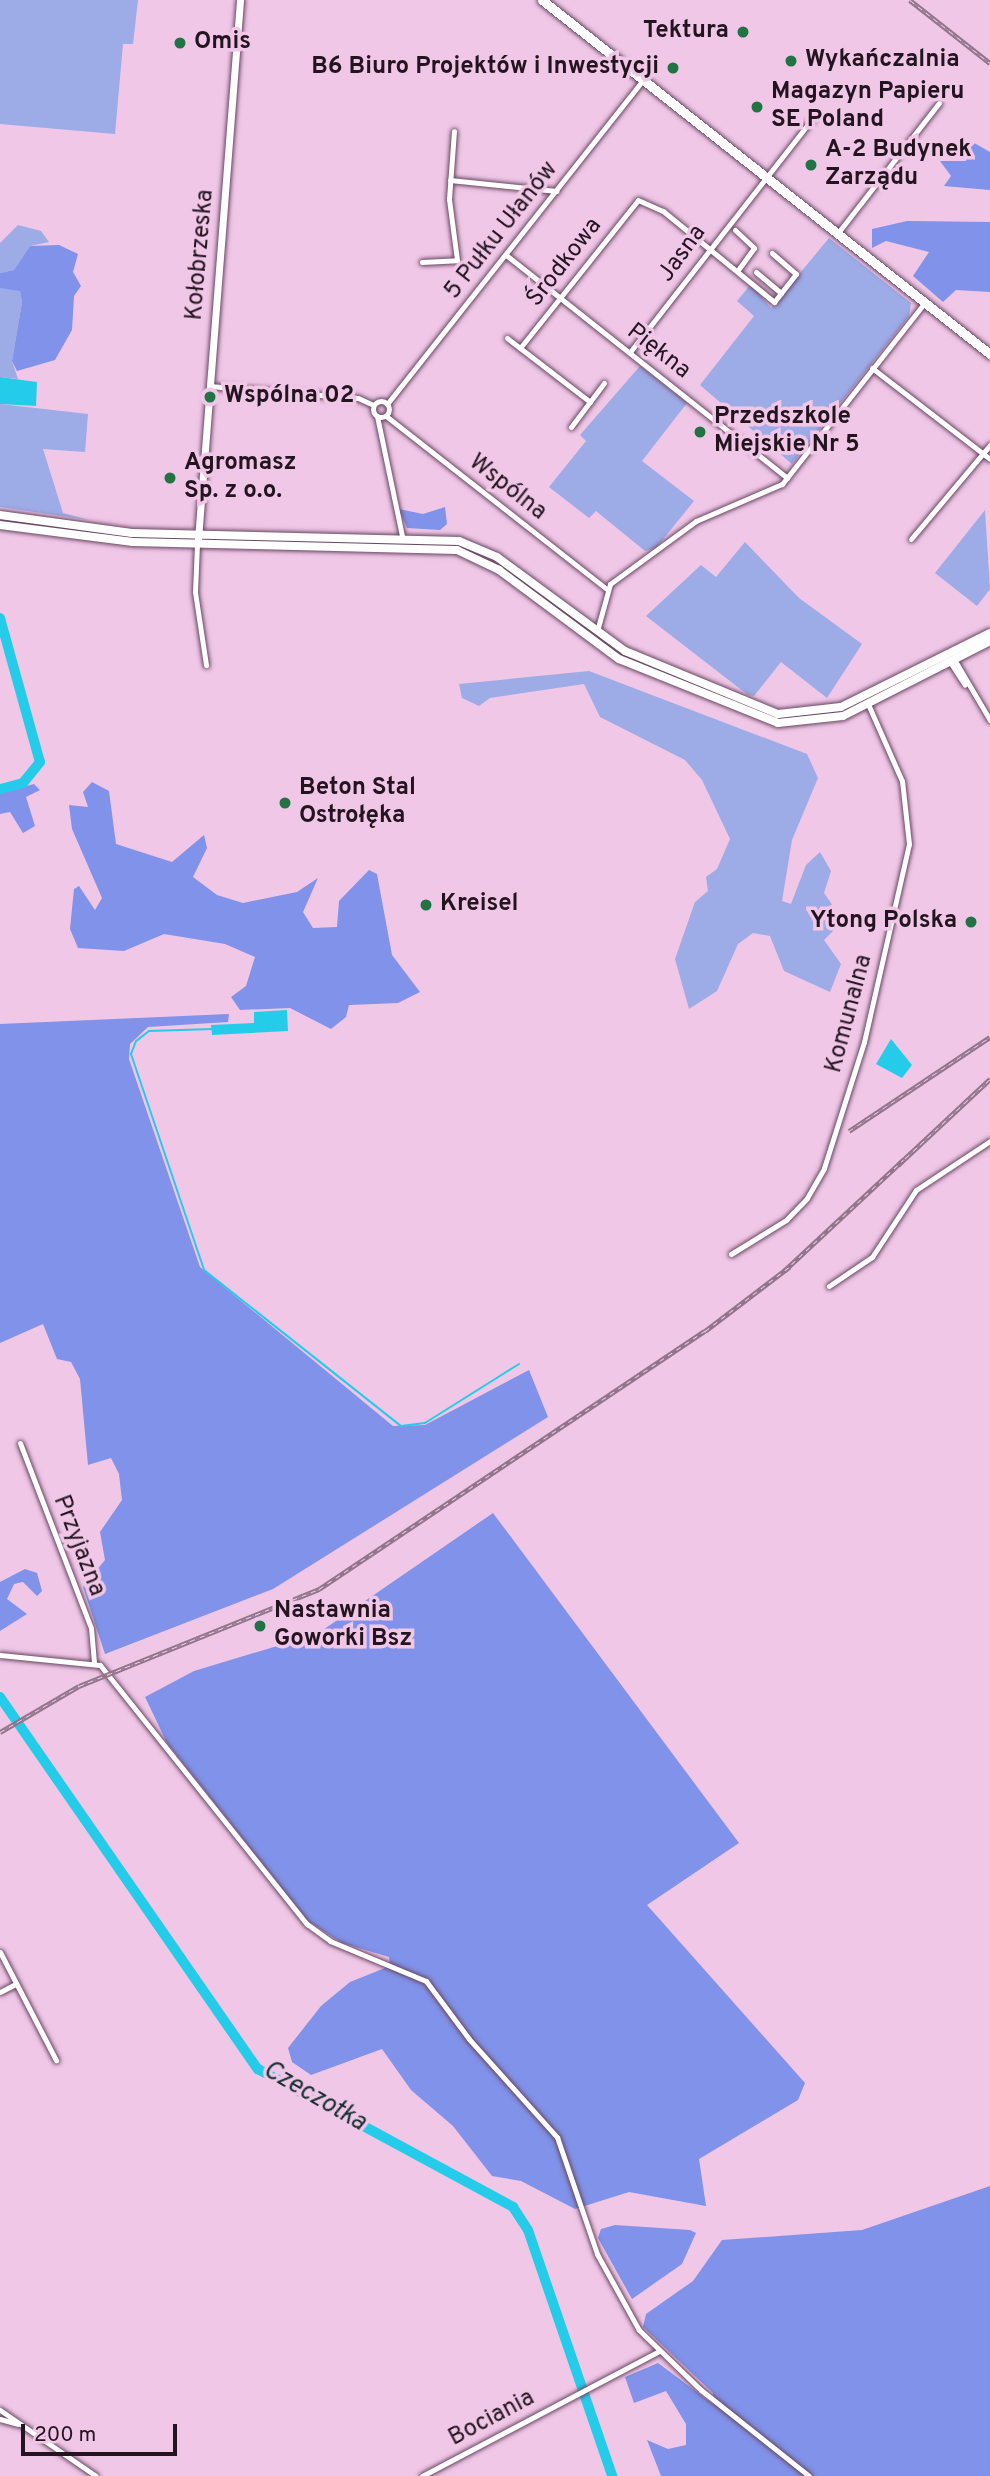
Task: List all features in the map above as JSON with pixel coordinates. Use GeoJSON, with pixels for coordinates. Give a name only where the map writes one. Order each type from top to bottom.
{"type":"FeatureCollection","features":[{"type":"Feature","properties":{"kind":"main road"},"geometry":{"type":"LineString","coordinates":[[542,0],[990,354]]}},
{"type":"Feature","properties":{"kind":"main road"},"geometry":{"type":"LineString","coordinates":[[0,515],[82,529],[198,539],[450,549],[499,570],[611,654],[742,714],[806,724],[868,704],[990,641]]}},
{"type":"Feature","properties":{"kind":"main road"},"geometry":{"type":"LineString","coordinates":[[0,525],[84,538],[402,536],[452,539],[490,553],[595,633],[743,704],[788,715],[841,706],[990,633]]}},
{"type":"Feature","properties":{"kind":"street","name":"Kołobrzeska"},"geometry":{"type":"LineString","coordinates":[[198,539],[240,0]]}},
{"type":"Feature","properties":{"kind":"street","name":"5 Pułku Ułanów"},"geometry":{"type":"LineString","coordinates":[[387,404],[643,80]]}},
{"type":"Feature","properties":{"kind":"street"},"geometry":{"type":"LineString","coordinates":[[837,234],[939,103]]}},
{"type":"Feature","properties":{"kind":"street","name":"Jasna"},"geometry":{"type":"LineString","coordinates":[[630,352],[764,176],[817,113]]}},
{"type":"Feature","properties":{"kind":"street"},"geometry":{"type":"LineString","coordinates":[[422,262],[456,261],[450,180],[454,131]]}},
{"type":"Feature","properties":{"kind":"street"},"geometry":{"type":"LineString","coordinates":[[450,180],[556,191]]}},
{"type":"Feature","properties":{"kind":"street","name":"Środkowa"},"geometry":{"type":"LineString","coordinates":[[520,348],[638,200],[663,211],[709,247]]}},
{"type":"Feature","properties":{"kind":"street"},"geometry":{"type":"LineString","coordinates":[[735,230],[754,248],[738,270]]}},
{"type":"Feature","properties":{"kind":"street"},"geometry":{"type":"LineString","coordinates":[[709,247],[775,302],[796,273],[772,253]]}},
{"type":"Feature","properties":{"kind":"street","name":"Piękna"},"geometry":{"type":"LineString","coordinates":[[506,254],[787,478]]}},
{"type":"Feature","properties":{"kind":"street"},"geometry":{"type":"LineString","coordinates":[[756,272],[781,293]]}},
{"type":"Feature","properties":{"kind":"street"},"geometry":{"type":"LineString","coordinates":[[595,633],[606,615],[607,589],[696,521],[787,478],[925,302]]}},
{"type":"Feature","properties":{"kind":"street"},"geometry":{"type":"LineString","coordinates":[[507,338],[590,401]]}},
{"type":"Feature","properties":{"kind":"street"},"geometry":{"type":"LineString","coordinates":[[872,368],[990,459]]}},
{"type":"Feature","properties":{"kind":"street"},"geometry":{"type":"LineString","coordinates":[[571,427],[604,383]]}},
{"type":"Feature","properties":{"kind":"street"},"geometry":{"type":"LineString","coordinates":[[209,386],[358,398],[374,405],[387,404],[386,415],[377,416]]}},
{"type":"Feature","properties":{"kind":"street"},"geometry":{"type":"LineString","coordinates":[[374,405],[402,536]]}},
{"type":"Feature","properties":{"kind":"street","name":"Wspólna"},"geometry":{"type":"LineString","coordinates":[[386,415],[607,589]]}},
{"type":"Feature","properties":{"kind":"street"},"geometry":{"type":"LineString","coordinates":[[911,539],[990,445]]}},
{"type":"Feature","properties":{"kind":"street"},"geometry":{"type":"LineString","coordinates":[[198,539],[194,592],[206,665]]}},
{"type":"Feature","properties":{"kind":"street"},"geometry":{"type":"LineString","coordinates":[[949,653],[990,720]]}},
{"type":"Feature","properties":{"kind":"street","name":"Komunalna"},"geometry":{"type":"LineString","coordinates":[[731,1254],[807,1198],[824,1168],[864,1042],[909,844],[902,781],[868,704]]}},
{"type":"Feature","properties":{"kind":"street"},"geometry":{"type":"LineString","coordinates":[[829,1286],[872,1257],[916,1190],[990,1141]]}},
{"type":"Feature","properties":{"kind":"street","name":"Przyjazna"},"geometry":{"type":"LineString","coordinates":[[20,1443],[91,1629],[94,1662]]}},
{"type":"Feature","properties":{"kind":"street"},"geometry":{"type":"LineString","coordinates":[[0,1655],[94,1662],[307,1924],[330,1941],[426,1981],[469,2039],[544,2121],[575,2177],[607,2276],[657,2352],[809,2476]]}},
{"type":"Feature","properties":{"kind":"street"},"geometry":{"type":"LineString","coordinates":[[0,1952],[56,2060]]}},
{"type":"Feature","properties":{"kind":"street"},"geometry":{"type":"LineString","coordinates":[[0,1992],[16,1984]]}},
{"type":"Feature","properties":{"kind":"street","name":"Bociania"},"geometry":{"type":"LineString","coordinates":[[422,2476],[657,2352]]}},
{"type":"Feature","properties":{"kind":"street"},"geometry":{"type":"LineString","coordinates":[[0,2410],[96,2476]]}},
{"type":"Feature","properties":{"kind":"street"},"geometry":{"type":"LineString","coordinates":[[0,2419],[21,2424]]}},
{"type":"Feature","properties":{"kind":"shaded area"},"geometry":{"type":"Polygon","coordinates":[[[0,0],[138,0],[133,44],[123,44],[115,134],[0,124],[0,0]]]}},
{"type":"Feature","properties":{"kind":"shaded area"},"geometry":{"type":"Polygon","coordinates":[[[969,140],[990,152],[990,190],[944,186],[951,176],[940,161],[966,161],[969,140]]]}},
{"type":"Feature","properties":{"kind":"shaded area"},"geometry":{"type":"Polygon","coordinates":[[[907,221],[990,222],[990,292],[956,290],[943,302],[913,276],[929,252],[886,241],[872,248],[872,229],[907,221]]]}},
{"type":"Feature","properties":{"kind":"shaded area"},"geometry":{"type":"Polygon","coordinates":[[[18,225],[41,231],[49,242],[30,246],[14,270],[0,273],[0,243],[18,225]]]}},
{"type":"Feature","properties":{"kind":"shaded area"},"geometry":{"type":"Polygon","coordinates":[[[829,238],[911,303],[909,316],[792,464],[700,385],[754,316],[737,301],[751,284],[771,308],[829,238]]]}},
{"type":"Feature","properties":{"kind":"shaded area"},"geometry":{"type":"Polygon","coordinates":[[[59,245],[78,254],[73,272],[81,286],[74,296],[72,330],[55,360],[17,371],[12,361],[22,302],[20,291],[0,288],[0,273],[14,270],[30,246],[59,245]]]}},
{"type":"Feature","properties":{"kind":"shaded area"},"geometry":{"type":"Polygon","coordinates":[[[6,285],[20,291],[22,302],[12,361],[18,379],[0,377],[0,288],[6,285]]]}},
{"type":"Feature","properties":{"kind":"shaded area"},"geometry":{"type":"Polygon","coordinates":[[[640,366],[687,403],[642,461],[694,501],[656,548],[645,551],[596,511],[589,518],[549,487],[586,441],[580,435],[640,366]]]}},
{"type":"Feature","properties":{"kind":"shaded area"},"geometry":{"type":"Polygon","coordinates":[[[0,377],[37,382],[36,406],[0,404],[0,377]]]}},
{"type":"Feature","properties":{"kind":"shaded area"},"geometry":{"type":"Polygon","coordinates":[[[0,404],[88,414],[85,452],[43,449],[63,513],[89,520],[0,507],[0,404]]]}},
{"type":"Feature","properties":{"kind":"shaded area"},"geometry":{"type":"Polygon","coordinates":[[[445,507],[447,524],[440,530],[407,528],[399,509],[423,514],[445,507]]]}},
{"type":"Feature","properties":{"kind":"shaded area"},"geometry":{"type":"Polygon","coordinates":[[[985,510],[990,589],[977,606],[935,573],[985,510]]]}},
{"type":"Feature","properties":{"kind":"shaded area"},"geometry":{"type":"Polygon","coordinates":[[[745,542],[799,598],[862,644],[827,698],[781,662],[754,696],[748,695],[646,616],[701,565],[716,577],[745,542]]]}},
{"type":"Feature","properties":{"kind":"shaded area"},"geometry":{"type":"Polygon","coordinates":[[[589,671],[807,754],[818,778],[792,840],[782,901],[791,904],[806,865],[820,852],[831,871],[824,893],[833,906],[833,931],[824,940],[841,964],[830,992],[784,971],[770,936],[753,933],[738,944],[717,991],[689,1009],[675,959],[695,902],[708,891],[706,877],[717,869],[730,839],[702,780],[685,760],[600,717],[584,684],[490,698],[479,706],[462,698],[459,684],[589,671]]]}},
{"type":"Feature","properties":{"kind":"shaded area"},"geometry":{"type":"Polygon","coordinates":[[[92,782],[109,791],[116,844],[172,862],[204,835],[207,848],[193,877],[217,895],[243,903],[297,892],[318,878],[303,912],[313,928],[337,927],[339,901],[369,870],[377,874],[392,955],[420,992],[398,1003],[349,1005],[346,1017],[331,1029],[290,1008],[240,1010],[231,997],[246,986],[255,957],[225,944],[164,934],[124,951],[78,948],[70,929],[74,889],[79,886],[95,910],[102,898],[72,829],[69,805],[88,807],[83,792],[92,782]]]}},
{"type":"Feature","properties":{"kind":"shaded area"},"geometry":{"type":"Polygon","coordinates":[[[34,784],[40,790],[26,797],[35,826],[23,833],[10,812],[0,814],[0,793],[34,784]]]}},
{"type":"Feature","properties":{"kind":"shaded area"},"geometry":{"type":"Polygon","coordinates":[[[287,1010],[288,1031],[212,1035],[211,1025],[254,1023],[254,1012],[287,1010]]]}},
{"type":"Feature","properties":{"kind":"shaded area"},"geometry":{"type":"Polygon","coordinates":[[[229,1014],[228,1022],[148,1027],[130,1044],[129,1059],[200,1267],[393,1426],[425,1425],[529,1370],[548,1417],[273,1589],[105,1654],[83,1587],[105,1560],[100,1532],[122,1500],[119,1474],[111,1458],[88,1465],[80,1379],[71,1362],[57,1359],[43,1324],[0,1343],[0,1024],[229,1014]]]}},
{"type":"Feature","properties":{"kind":"shaded area"},"geometry":{"type":"Polygon","coordinates":[[[891,1039],[912,1065],[902,1078],[876,1064],[891,1039]]]}},
{"type":"Feature","properties":{"kind":"shaded area"},"geometry":{"type":"Polygon","coordinates":[[[493,1513],[739,1843],[647,1905],[805,2083],[798,2100],[699,2159],[706,2206],[629,2192],[575,2209],[521,2181],[492,2176],[453,2126],[411,2090],[382,2049],[311,2075],[292,2062],[288,2048],[321,2006],[350,1982],[390,1966],[389,1957],[342,1943],[308,1921],[167,1743],[145,1697],[194,1671],[317,1634],[493,1513]]]}},
{"type":"Feature","properties":{"kind":"shaded area"},"geometry":{"type":"Polygon","coordinates":[[[25,1569],[37,1573],[42,1591],[37,1596],[23,1582],[14,1584],[7,1599],[27,1614],[0,1631],[0,1582],[25,1569]]]}},
{"type":"Feature","properties":{"kind":"shaded area"},"geometry":{"type":"Polygon","coordinates":[[[990,2186],[990,2476],[661,2476],[647,2440],[668,2449],[686,2445],[686,2424],[666,2391],[634,2403],[625,2377],[658,2363],[713,2404],[713,2393],[643,2327],[646,2314],[693,2281],[722,2240],[862,2230],[990,2186]]]}},
{"type":"Feature","properties":{"kind":"shaded area"},"geometry":{"type":"Polygon","coordinates":[[[615,2225],[690,2230],[696,2233],[682,2264],[632,2299],[598,2238],[601,2229],[615,2225]]]}},
{"type":"Feature","properties":{"kind":"waterway","name":"Czeczotka"},"geometry":{"type":"LineString","coordinates":[[0,618],[40,762],[23,783],[0,789]]}},
{"type":"Feature","properties":{"kind":"waterway"},"geometry":{"type":"LineString","coordinates":[[212,1029],[149,1031],[136,1041],[131,1054],[204,1270],[401,1426],[425,1423],[519,1364]]}},
{"type":"Feature","properties":{"kind":"waterway","name":"Czeczotka"},"geometry":{"type":"LineString","coordinates":[[0,1697],[258,2069],[513,2207],[528,2230],[612,2476]]}},
{"type":"Feature","properties":{"kind":"railway"},"geometry":{"type":"LineString","coordinates":[[910,0],[990,63]]}},
{"type":"Feature","properties":{"kind":"railway"},"geometry":{"type":"LineString","coordinates":[[849,1131],[990,1037]]}},
{"type":"Feature","properties":{"kind":"railway"},"geometry":{"type":"LineString","coordinates":[[898,1165],[990,1079]]}},
{"type":"Feature","properties":{"kind":"railway"},"geometry":{"type":"LineString","coordinates":[[784,1271],[903,1160]]}},
{"type":"Feature","properties":{"kind":"railway"},"geometry":{"type":"LineString","coordinates":[[0,1732],[79,1686],[319,1589],[705,1331],[789,1267]]}},
{"type":"Feature","properties":{"kind":"place","name":"Tektura"},"geometry":{"type":"Point","coordinates":[743,32]}},
{"type":"Feature","properties":{"kind":"place","name":"Omis"},"geometry":{"type":"Point","coordinates":[180,43]}},
{"type":"Feature","properties":{"kind":"place","name":"Wykańczalnia"},"geometry":{"type":"Point","coordinates":[791,61]}},
{"type":"Feature","properties":{"kind":"place","name":"B6 Biuro Projektów i Inwestycji"},"geometry":{"type":"Point","coordinates":[673,68]}},
{"type":"Feature","properties":{"kind":"place","name":"Magazyn Papieru SE Poland"},"geometry":{"type":"Point","coordinates":[757,107]}},
{"type":"Feature","properties":{"kind":"place","name":"A-2 Budynek Zarządu"},"geometry":{"type":"Point","coordinates":[811,165]}},
{"type":"Feature","properties":{"kind":"place","name":"Wspólna 02"},"geometry":{"type":"Point","coordinates":[210,397]}},
{"type":"Feature","properties":{"kind":"place","name":"Przedszkole Miejskie Nr 5"},"geometry":{"type":"Point","coordinates":[700,432]}},
{"type":"Feature","properties":{"kind":"place","name":"Agromasz Sp. z o.o."},"geometry":{"type":"Point","coordinates":[170,478]}},
{"type":"Feature","properties":{"kind":"place","name":"Beton Stal Ostrołęka"},"geometry":{"type":"Point","coordinates":[285,803]}},
{"type":"Feature","properties":{"kind":"place","name":"Kreisel"},"geometry":{"type":"Point","coordinates":[426,905]}},
{"type":"Feature","properties":{"kind":"place","name":"Ytong Polska"},"geometry":{"type":"Point","coordinates":[971,922]}},
{"type":"Feature","properties":{"kind":"place","name":"Nastawnia Goworki Bsz"},"geometry":{"type":"Point","coordinates":[260,1626]}}]}
